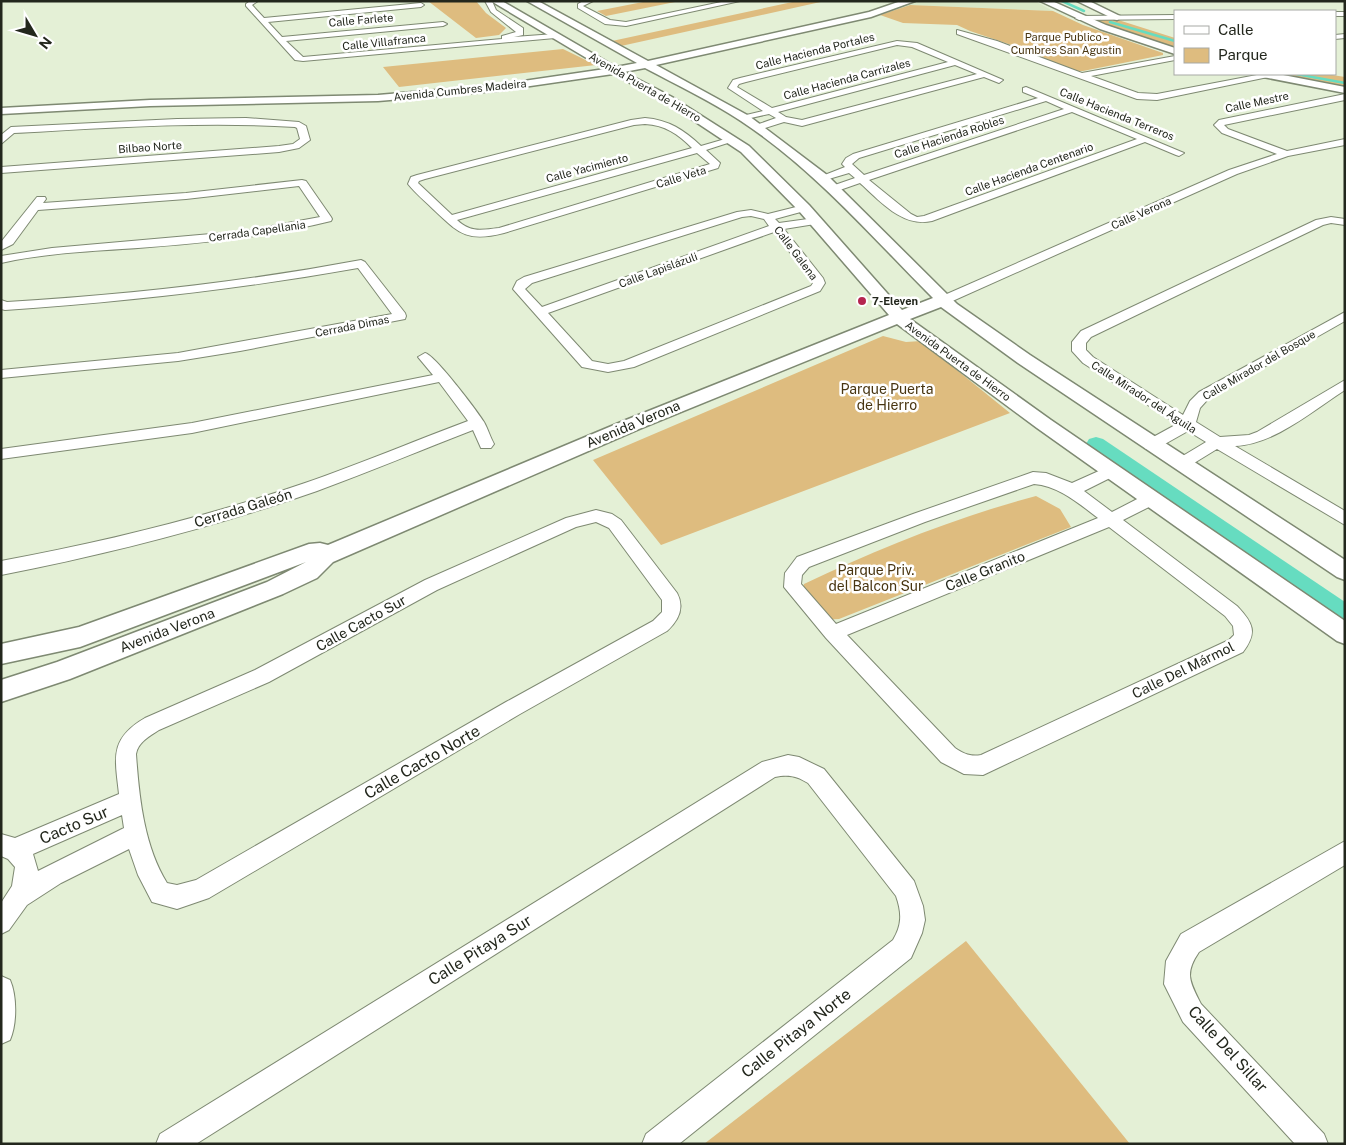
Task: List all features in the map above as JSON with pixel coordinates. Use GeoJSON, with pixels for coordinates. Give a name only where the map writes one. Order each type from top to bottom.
{"type":"FeatureCollection","features":[{"type":"Feature","properties":{"kind":"street"},"geometry":{"type":"LineString","coordinates":[[466,43],[508,37],[520,33],[520,30],[493,11],[488,1]]}},
{"type":"Feature","properties":{"kind":"street","name":"Avenida Puerta de Hierro"},"geometry":{"type":"LineString","coordinates":[[495,1],[675,103],[810,214],[898,317],[1110,471],[1345,634]]}},
{"type":"Feature","properties":{"kind":"street","name":"Avenida Puerta de Hierro"},"geometry":{"type":"LineString","coordinates":[[531,1],[745,118],[833,188],[944,300],[1024,360],[1345,571]]}},
{"type":"Feature","properties":{"kind":"street"},"geometry":{"type":"LineString","coordinates":[[590,1],[580,5],[587,13],[608,22],[626,24],[736,1]]}},
{"type":"Feature","properties":{"kind":"street","name":"Avenida Cumbres Madeira"},"geometry":{"type":"LineString","coordinates":[[642,62],[852,12],[888,1]]}},
{"type":"Feature","properties":{"kind":"street","name":"Avenida Cumbres Madeira"},"geometry":{"type":"LineString","coordinates":[[1,111],[150,103],[314,101],[378,98],[496,88],[642,62],[871,14],[911,1]]}},
{"type":"Feature","properties":{"kind":"street"},"geometry":{"type":"LineString","coordinates":[[1044,1],[1079,18],[1126,36],[1174,51]]}},
{"type":"Feature","properties":{"kind":"street"},"geometry":{"type":"LineString","coordinates":[[1082,1],[1115,16],[1150,28]]}},
{"type":"Feature","properties":{"kind":"street"},"geometry":{"type":"LineString","coordinates":[[253,2],[248,5],[280,39]]}},
{"type":"Feature","properties":{"kind":"street"},"geometry":{"type":"LineString","coordinates":[[263,20],[420,3],[429,11]]}},
{"type":"Feature","properties":{"kind":"street"},"geometry":{"type":"LineString","coordinates":[[561,18],[587,13]]}},
{"type":"Feature","properties":{"kind":"street"},"geometry":{"type":"LineString","coordinates":[[1079,18],[1174,16]]}},
{"type":"Feature","properties":{"kind":"street"},"geometry":{"type":"LineString","coordinates":[[436,17],[450,29]]}},
{"type":"Feature","properties":{"kind":"street"},"geometry":{"type":"LineString","coordinates":[[571,23],[597,18]]}},
{"type":"Feature","properties":{"kind":"street","name":"Calle Farlete"},"geometry":{"type":"LineString","coordinates":[[280,39],[443,24]]}},
{"type":"Feature","properties":{"kind":"street"},"geometry":{"type":"LineString","coordinates":[[960,32],[1127,93],[1148,97],[1261,75]]}},
{"type":"Feature","properties":{"kind":"street"},"geometry":{"type":"LineString","coordinates":[[457,35],[466,43],[556,36]]}},
{"type":"Feature","properties":{"kind":"street","name":"Calle Villafranca"},"geometry":{"type":"LineString","coordinates":[[280,39],[298,58],[303,60],[466,43]]}},
{"type":"Feature","properties":{"kind":"street","name":"Calle Hacienda Portales"},"geometry":{"type":"LineString","coordinates":[[770,111],[736,92],[732,86],[743,80],[896,43],[906,43],[956,62]]}},
{"type":"Feature","properties":{"kind":"street"},"geometry":{"type":"LineString","coordinates":[[585,53],[611,61],[623,59],[626,54]]}},
{"type":"Feature","properties":{"kind":"street"},"geometry":{"type":"LineString","coordinates":[[1078,76],[1174,58]]}},
{"type":"Feature","properties":{"kind":"street"},"geometry":{"type":"LineString","coordinates":[[956,62],[999,80]]}},
{"type":"Feature","properties":{"kind":"street","name":"Calle Hacienda Carrizales"},"geometry":{"type":"LineString","coordinates":[[745,118],[956,62]]}},
{"type":"Feature","properties":{"kind":"street","name":"Avenida Cumbres Madeira"},"geometry":{"type":"LineString","coordinates":[[1,104],[157,96],[381,92],[611,68]]}},
{"type":"Feature","properties":{"kind":"street"},"geometry":{"type":"LineString","coordinates":[[770,111],[783,119],[796,123],[810,122],[985,74]]}},
{"type":"Feature","properties":{"kind":"street"},"geometry":{"type":"LineString","coordinates":[[1271,75],[1345,90]]}},
{"type":"Feature","properties":{"kind":"street"},"geometry":{"type":"LineString","coordinates":[[675,103],[696,90]]}},
{"type":"Feature","properties":{"kind":"street","name":"Calle Hacienda Terreros"},"geometry":{"type":"LineString","coordinates":[[1026,90],[1179,153]]}},
{"type":"Feature","properties":{"kind":"street","name":"Calle Mestre"},"geometry":{"type":"LineString","coordinates":[[1286,154],[1225,131],[1220,128],[1219,124],[1345,97]]}},
{"type":"Feature","properties":{"kind":"street"},"geometry":{"type":"LineString","coordinates":[[675,103],[689,99],[711,98]]}},
{"type":"Feature","properties":{"kind":"street","name":"Calle Hacienda Robles"},"geometry":{"type":"LineString","coordinates":[[822,178],[850,164],[1045,99]]}},
{"type":"Feature","properties":{"kind":"street","name":"Calle Hacienda Robles"},"geometry":{"type":"LineString","coordinates":[[833,188],[1072,109]]}},
{"type":"Feature","properties":{"kind":"street","name":"Calle Hacienda Carrizales"},"geometry":{"type":"LineString","coordinates":[[759,128],[783,119]]}},
{"type":"Feature","properties":{"kind":"street","name":"Calle Veta"},"geometry":{"type":"LineString","coordinates":[[656,120],[674,126],[709,159],[715,163],[711,168],[500,231],[471,234],[462,230],[448,219],[413,184],[415,180],[634,122],[656,120]]}},
{"type":"Feature","properties":{"kind":"street"},"geometry":{"type":"LineString","coordinates":[[1,121],[12,126],[11,130],[1,141]]}},
{"type":"Feature","properties":{"kind":"street","name":"Bilbao Norte"},"geometry":{"type":"LineString","coordinates":[[1,170],[279,150],[300,144],[305,140],[301,126],[287,122],[177,122],[11,130]]}},
{"type":"Feature","properties":{"kind":"street","name":"Calle Hacienda Centenario"},"geometry":{"type":"LineString","coordinates":[[862,179],[906,216],[920,220],[928,219],[1146,140]]}},
{"type":"Feature","properties":{"kind":"street","name":"Calle Verona"},"geometry":{"type":"LineString","coordinates":[[944,300],[1233,172],[1286,154],[1345,142]]}},
{"type":"Feature","properties":{"kind":"street"},"geometry":{"type":"LineString","coordinates":[[709,159],[733,149]]}},
{"type":"Feature","properties":{"kind":"street","name":"Calle Yacimiento"},"geometry":{"type":"LineString","coordinates":[[448,219],[698,150],[733,149]]}},
{"type":"Feature","properties":{"kind":"street"},"geometry":{"type":"LineString","coordinates":[[850,164],[862,179]]}},
{"type":"Feature","properties":{"kind":"street","name":"Cerrada Capellania"},"geometry":{"type":"LineString","coordinates":[[1,260],[28,253],[191,240],[330,223],[294,171]]}},
{"type":"Feature","properties":{"kind":"street"},"geometry":{"type":"LineString","coordinates":[[28,253],[5,244],[39,203],[186,196],[302,183]]}},
{"type":"Feature","properties":{"kind":"street","name":"Calle Galena"},"geometry":{"type":"LineString","coordinates":[[751,213],[768,217],[777,227],[817,278],[819,283],[816,288],[615,368],[598,368],[587,364],[519,289],[521,284],[528,280],[741,214],[751,213]]}},
{"type":"Feature","properties":{"kind":"street"},"geometry":{"type":"LineString","coordinates":[[768,217],[810,214]]}},
{"type":"Feature","properties":{"kind":"street","name":"Calle Lapislázuli"},"geometry":{"type":"LineString","coordinates":[[540,312],[810,214]]}},
{"type":"Feature","properties":{"kind":"street","name":"Calle Mirador del Águila"},"geometry":{"type":"LineString","coordinates":[[1345,222],[1331,220],[1320,222],[1086,334],[1078,342],[1079,351],[1088,360],[1217,442],[1345,519]]}},
{"type":"Feature","properties":{"kind":"street","name":"Cerrada Dimas"},"geometry":{"type":"LineString","coordinates":[[1,374],[178,357],[400,316],[351,252]]}},
{"type":"Feature","properties":{"kind":"street"},"geometry":{"type":"LineString","coordinates":[[2,306],[100,301],[183,293],[281,279],[362,264]]}},
{"type":"Feature","properties":{"kind":"street","name":"Avenida Verona"},"geometry":{"type":"LineString","coordinates":[[1,691],[61,672],[275,588],[308,573],[320,564],[325,556],[642,420],[847,335],[944,300]]}},
{"type":"Feature","properties":{"kind":"street"},"geometry":{"type":"LineString","coordinates":[[400,316],[409,328]]}},
{"type":"Feature","properties":{"kind":"street","name":"Calle Mirador del Bosque"},"geometry":{"type":"LineString","coordinates":[[1188,424],[1194,403],[1204,395],[1345,316]]}},
{"type":"Feature","properties":{"kind":"street"},"geometry":{"type":"LineString","coordinates":[[425,357],[477,424],[486,444]]}},
{"type":"Feature","properties":{"kind":"street"},"geometry":{"type":"LineString","coordinates":[[1,454],[192,428],[442,377]]}},
{"type":"Feature","properties":{"kind":"street"},"geometry":{"type":"LineString","coordinates":[[1181,464],[1217,442],[1250,440],[1262,436],[1345,384]]}},
{"type":"Feature","properties":{"kind":"street","name":"Cerrada Galeón"},"geometry":{"type":"LineString","coordinates":[[1,568],[138,538],[216,517],[311,486],[477,424]]}},
{"type":"Feature","properties":{"kind":"street"},"geometry":{"type":"LineString","coordinates":[[1152,445],[1188,424]]}},
{"type":"Feature","properties":{"kind":"street"},"geometry":{"type":"LineString","coordinates":[[1072,490],[1110,471]]}},
{"type":"Feature","properties":{"kind":"street","name":"Calle Del Mármol"},"geometry":{"type":"LineString","coordinates":[[1033,478],[1046,478],[1072,490],[1110,520],[1231,611],[1242,624],[1243,636],[1236,646],[983,765],[972,767],[959,763],[948,755],[792,587],[791,578],[795,570],[803,562],[919,518],[1033,478]]}},
{"type":"Feature","properties":{"kind":"street","name":"Calle Granito"},"geometry":{"type":"LineString","coordinates":[[833,633],[1110,520],[1150,499]]}},
{"type":"Feature","properties":{"kind":"street","name":"Calle Cacto Norte"},"geometry":{"type":"LineString","coordinates":[[137,833],[150,880],[160,894],[177,897],[201,890],[513,708],[660,626],[669,617],[673,607],[671,598],[616,524],[606,518],[596,516]]}},
{"type":"Feature","properties":{"kind":"street","name":"Calle Cacto Sur"},"geometry":{"type":"LineString","coordinates":[[132,800],[126,751],[131,740],[152,724],[262,676],[431,585],[572,522],[596,516]]}},
{"type":"Feature","properties":{"kind":"street","name":"Avenida Verona"},"geometry":{"type":"LineString","coordinates":[[1,654],[80,637],[302,554],[320,551],[325,556]]}},
{"type":"Feature","properties":{"kind":"street","name":"Calle Pitaya Norte"},"geometry":{"type":"LineString","coordinates":[[656,1144],[902,949],[912,931],[913,910],[906,889],[816,776],[805,768],[792,764]]}},
{"type":"Feature","properties":{"kind":"street","name":"Calle Pitaya Sur"},"geometry":{"type":"LineString","coordinates":[[170,1144],[769,769],[792,764]]}},
{"type":"Feature","properties":{"kind":"street"},"geometry":{"type":"LineString","coordinates":[[21,896],[53,875],[137,833],[132,800]]}},
{"type":"Feature","properties":{"kind":"street","name":"Cacto Sur"},"geometry":{"type":"LineString","coordinates":[[9,847],[53,835],[132,800]]}},
{"type":"Feature","properties":{"kind":"street"},"geometry":{"type":"LineString","coordinates":[[1,922],[11,912],[21,896],[26,881],[27,868],[24,857],[9,847]]}},
{"type":"Feature","properties":{"kind":"street","name":"Calle Del Sillar"},"geometry":{"type":"LineString","coordinates":[[1314,1144],[1192,1013],[1177,984],[1178,961],[1190,943],[1345,852]]}},
{"type":"Feature","properties":{"kind":"street"},"geometry":{"type":"LineString","coordinates":[[1,989],[1,1031]]}},
{"type":"Feature","properties":{"kind":"shaded area"},"geometry":{"type":"Polygon","coordinates":[[[917,1],[1035,1],[1053,11],[910,5],[917,1]]]}},
{"type":"Feature","properties":{"kind":"green space"},"geometry":{"type":"Polygon","coordinates":[[[428,1],[476,1],[486,13],[506,28],[499,35],[476,38],[428,1]]]}},
{"type":"Feature","properties":{"kind":"green space"},"geometry":{"type":"Polygon","coordinates":[[[648,1],[680,1],[606,16],[597,11],[648,1]]]}},
{"type":"Feature","properties":{"kind":"green space"},"geometry":{"type":"Polygon","coordinates":[[[797,1],[825,1],[621,46],[612,41],[797,1]]]}},
{"type":"Feature","properties":{"kind":"green space","name":"Parque Publico - Cumbres San Agustin"},"geometry":{"type":"Polygon","coordinates":[[[910,5],[1053,11],[1083,25],[1163,53],[1163,55],[1083,71],[1074,71],[1023,49],[957,25],[903,23],[880,15],[910,5]]]}},
{"type":"Feature","properties":{"kind":"green space"},"geometry":{"type":"Polygon","coordinates":[[[1096,18],[1112,18],[1174,38],[1174,49],[1120,32],[1094,20],[1096,18]]]}},
{"type":"Feature","properties":{"kind":"green space"},"geometry":{"type":"Polygon","coordinates":[[[563,49],[596,65],[399,87],[383,67],[563,49]]]}},
{"type":"Feature","properties":{"kind":"green space"},"geometry":{"type":"Polygon","coordinates":[[[1278,75],[1332,75],[1345,77],[1345,88],[1278,75]]]}},
{"type":"Feature","properties":{"kind":"green space","name":"Parque Puerta de Hierro"},"geometry":{"type":"Polygon","coordinates":[[[883,336],[906,342],[921,341],[1010,413],[661,545],[593,460],[883,336]]]}},
{"type":"Feature","properties":{"kind":"green space","name":"Parque Priv. del Balcon Sur"},"geometry":{"type":"Polygon","coordinates":[[[1036,496],[1060,509],[1071,527],[839,619],[823,620],[801,597],[804,584],[860,558],[947,524],[1036,496]]]}},
{"type":"Feature","properties":{"kind":"green space"},"geometry":{"type":"Polygon","coordinates":[[[966,941],[1130,1144],[704,1144],[966,941]]]}},
{"type":"Feature","properties":{"kind":"waterway"},"geometry":{"type":"LineString","coordinates":[[1062,1],[1084,11]]}},
{"type":"Feature","properties":{"kind":"waterway"},"geometry":{"type":"LineString","coordinates":[[1110,22],[1174,41]]}},
{"type":"Feature","properties":{"kind":"waterway"},"geometry":{"type":"LineString","coordinates":[[1301,75],[1345,83]]}},
{"type":"Feature","properties":{"kind":"waterway"},"geometry":{"type":"LineString","coordinates":[[1096,444],[1345,615]]}},
{"type":"Feature","properties":{"kind":"place","name":"7-Eleven"},"geometry":{"type":"Point","coordinates":[862,301]}}]}
